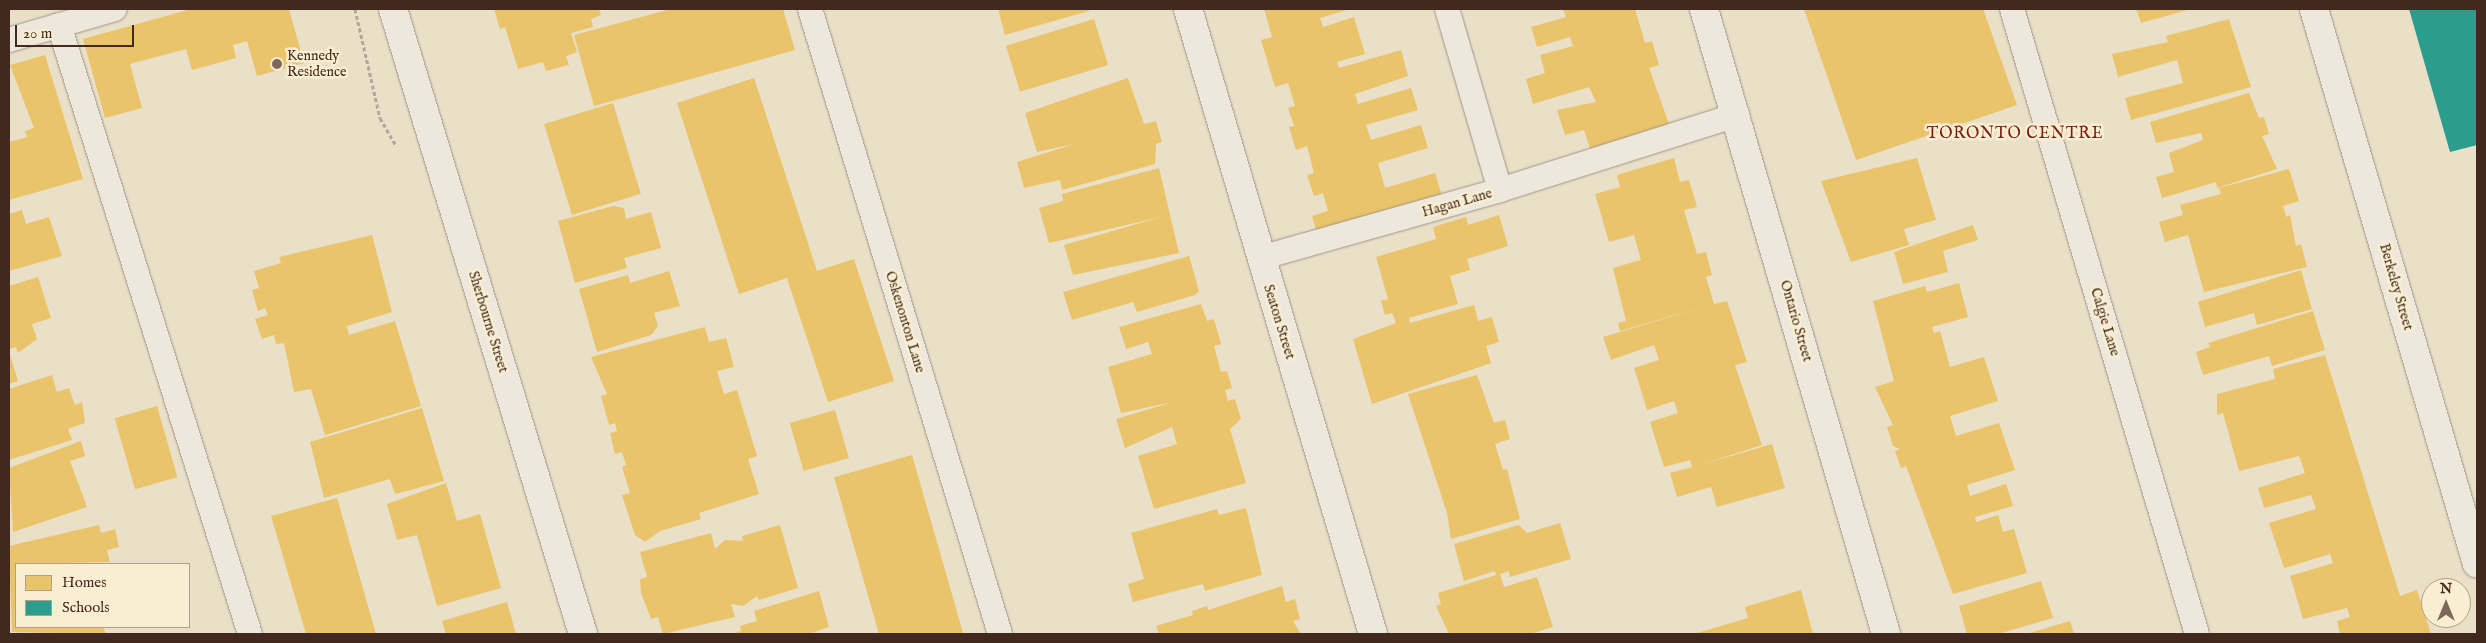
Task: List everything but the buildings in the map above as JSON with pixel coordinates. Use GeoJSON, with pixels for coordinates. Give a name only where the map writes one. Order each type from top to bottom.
{"type":"FeatureCollection","features":[{"type":"Feature","properties":{"kind":"street","name":"Sherbourne Street"},"geometry":{"type":"LineString","coordinates":[[393,9],[583,634]]}},
{"type":"Feature","properties":{"kind":"street","name":"Seaton Street"},"geometry":{"type":"LineString","coordinates":[[1188,9],[1260,258],[1373,634]]}},
{"type":"Feature","properties":{"kind":"street","name":"Ontario Street"},"geometry":{"type":"LineString","coordinates":[[1704,9],[1737,116],[1886,634]]}},
{"type":"Feature","properties":{"kind":"street","name":"Berkeley Street"},"geometry":{"type":"LineString","coordinates":[[2314,9],[2477,564]]}},
{"type":"Feature","properties":{"kind":"lane"},"geometry":{"type":"LineString","coordinates":[[9,40],[115,9]]}},
{"type":"Feature","properties":{"kind":"lane","name":"Oskenonton Lane"},"geometry":{"type":"LineString","coordinates":[[810,9],[1000,634]]}},
{"type":"Feature","properties":{"kind":"lane","name":"Hagan Lane"},"geometry":{"type":"LineString","coordinates":[[1260,258],[1500,190],[1447,9]]}},
{"type":"Feature","properties":{"kind":"lane","name":"Calgie Lane"},"geometry":{"type":"LineString","coordinates":[[2012,9],[2197,634]]}},
{"type":"Feature","properties":{"kind":"lane"},"geometry":{"type":"LineString","coordinates":[[59,25],[250,634]]}},
{"type":"Feature","properties":{"kind":"lane"},"geometry":{"type":"LineString","coordinates":[[1500,190],[1737,116]]}},
{"type":"Feature","properties":{"kind":"place","name":"Kennedy Residence"},"geometry":{"type":"Point","coordinates":[277,64]}},
{"type":"Feature","properties":{"kind":"district","name":"TORONTO CENTRE"},"geometry":{"type":"Point","coordinates":[2015,134]}}]}
